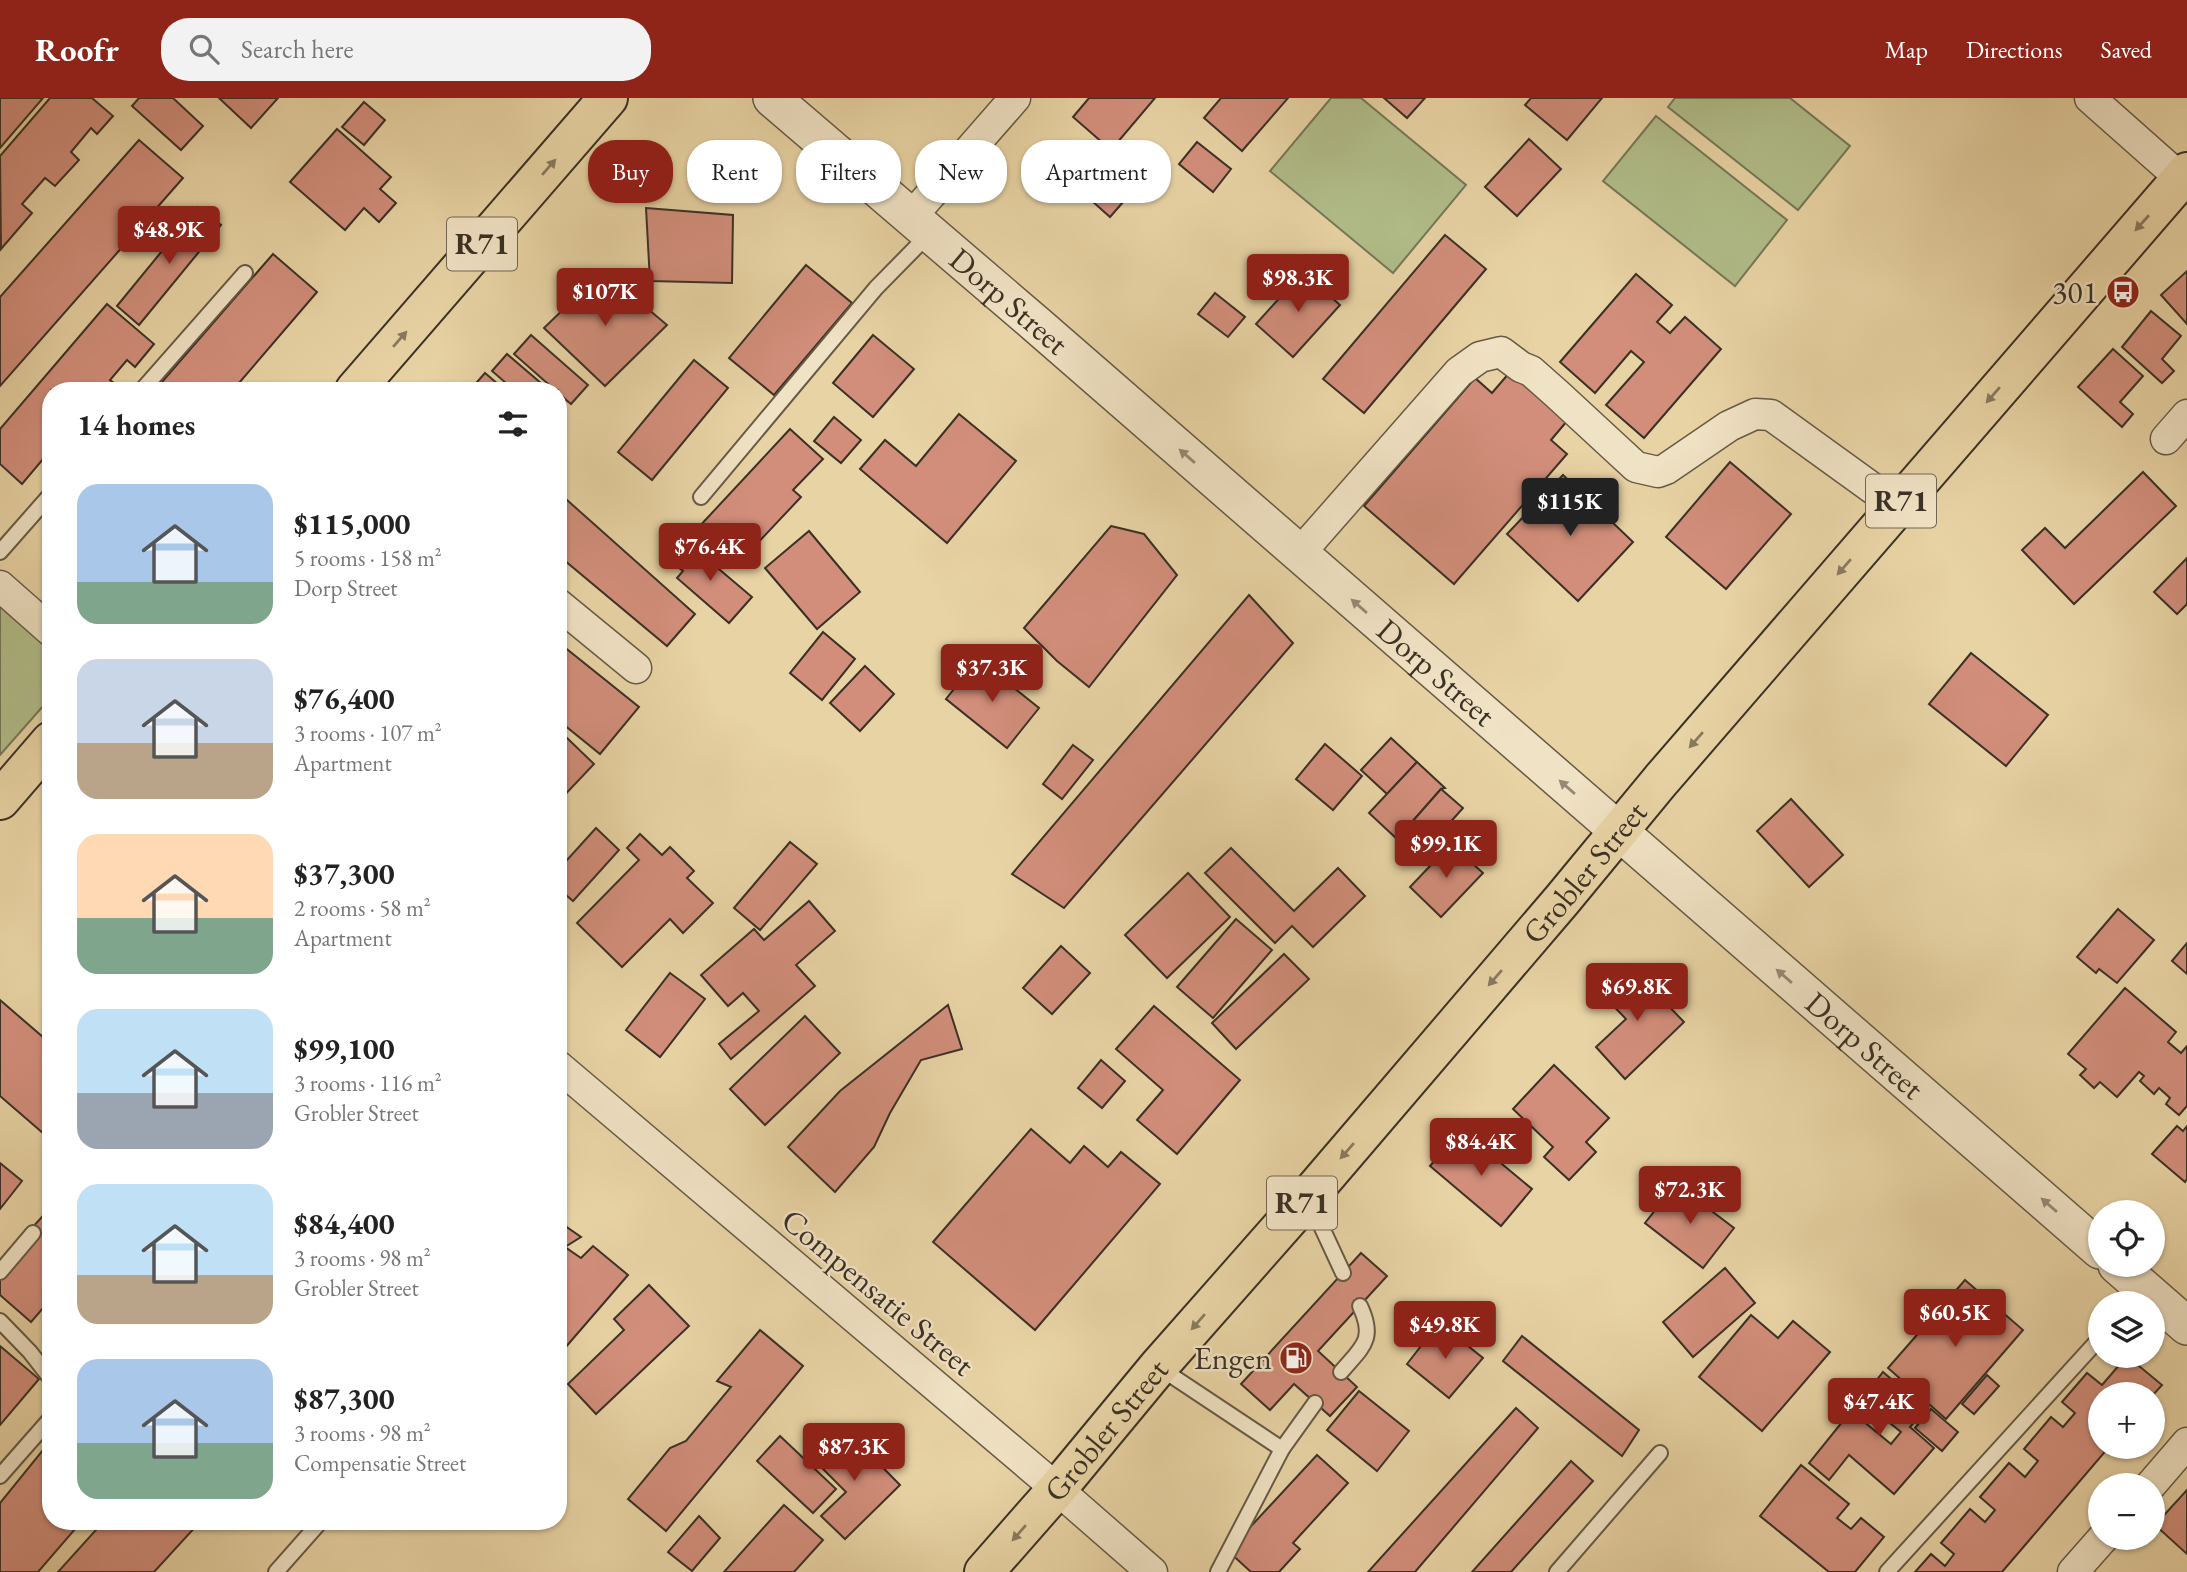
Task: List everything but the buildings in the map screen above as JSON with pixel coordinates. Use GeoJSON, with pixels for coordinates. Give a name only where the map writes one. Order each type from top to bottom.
{"type":"FeatureCollection","features":[{"type":"Feature","properties":{"kind":"main road","name":"R71"},"geometry":{"type":"LineString","coordinates":[[362,382],[608,98]]}},
{"type":"Feature","properties":{"kind":"main road","name":"Grobler Street"},"geometry":{"type":"LineString","coordinates":[[984,1572],[1158,1367],[1308,1197],[1670,769],[2185,178]]}},
{"type":"Feature","properties":{"kind":"main road"},"geometry":{"type":"LineString","coordinates":[[0,800],[42,751]]}},
{"type":"Feature","properties":{"kind":"street","name":"Dorp Street"},"geometry":{"type":"LineString","coordinates":[[772,98],[2088,1240]]}},
{"type":"Feature","properties":{"kind":"street"},"geometry":{"type":"LineString","coordinates":[[921,225],[1015,98]]}},
{"type":"Feature","properties":{"kind":"street"},"geometry":{"type":"LineString","coordinates":[[2090,98],[2185,178]]}},
{"type":"Feature","properties":{"kind":"street"},"geometry":{"type":"LineString","coordinates":[[1299,554],[1459,372],[1480,357],[1501,352],[1540,379],[1636,467],[1658,472],[1729,426],[1755,414],[1771,415],[1897,506]]}},
{"type":"Feature","properties":{"kind":"street"},"geometry":{"type":"LineString","coordinates":[[2166,439],[2187,415]]}},
{"type":"Feature","properties":{"kind":"street"},"geometry":{"type":"LineString","coordinates":[[0,586],[42,623]]}},
{"type":"Feature","properties":{"kind":"street"},"geometry":{"type":"LineString","coordinates":[[567,611],[636,668]]}},
{"type":"Feature","properties":{"kind":"street","name":"Compensatie Street"},"geometry":{"type":"LineString","coordinates":[[567,1074],[1152,1572]]}},
{"type":"Feature","properties":{"kind":"street"},"geometry":{"type":"LineString","coordinates":[[2127,1277],[2141,1293],[2187,1326]]}},
{"type":"Feature","properties":{"kind":"street"},"geometry":{"type":"LineString","coordinates":[[2161,1473],[2187,1444]]}},
{"type":"Feature","properties":{"kind":"street"},"geometry":{"type":"LineString","coordinates":[[2073,1572],[2092,1550]]}},
{"type":"Feature","properties":{"kind":"lane"},"geometry":{"type":"LineString","coordinates":[[701,498],[876,288],[921,225]]}},
{"type":"Feature","properties":{"kind":"lane"},"geometry":{"type":"LineString","coordinates":[[149,382],[245,273]]}},
{"type":"Feature","properties":{"kind":"lane"},"geometry":{"type":"LineString","coordinates":[[0,552],[42,504]]}},
{"type":"Feature","properties":{"kind":"lane"},"geometry":{"type":"LineString","coordinates":[[1308,1197],[1343,1273]]}},
{"type":"Feature","properties":{"kind":"lane"},"geometry":{"type":"LineString","coordinates":[[0,1272],[33,1233]]}},
{"type":"Feature","properties":{"kind":"lane"},"geometry":{"type":"LineString","coordinates":[[1341,1372],[1364,1344],[1368,1334],[1366,1317],[1360,1306]]}},
{"type":"Feature","properties":{"kind":"lane"},"geometry":{"type":"LineString","coordinates":[[0,1321],[42,1365]]}},
{"type":"Feature","properties":{"kind":"lane"},"geometry":{"type":"LineString","coordinates":[[1887,1572],[2088,1351]]}},
{"type":"Feature","properties":{"kind":"lane"},"geometry":{"type":"LineString","coordinates":[[1158,1367],[1282,1449]]}},
{"type":"Feature","properties":{"kind":"lane"},"geometry":{"type":"LineString","coordinates":[[1218,1572],[1282,1449],[1315,1403]]}},
{"type":"Feature","properties":{"kind":"lane"},"geometry":{"type":"LineString","coordinates":[[0,1476],[42,1428]]}},
{"type":"Feature","properties":{"kind":"lane"},"geometry":{"type":"LineString","coordinates":[[1557,1572],[1660,1453]]}},
{"type":"Feature","properties":{"kind":"lane"},"geometry":{"type":"LineString","coordinates":[[276,1572],[313,1530]]}},
{"type":"Feature","properties":{"kind":"green space"},"geometry":{"type":"Polygon","coordinates":[[[1331,98],[1361,98],[1466,185],[1393,273],[1270,171],[1331,98]]]}},
{"type":"Feature","properties":{"kind":"green space"},"geometry":{"type":"Polygon","coordinates":[[[1675,98],[1790,98],[1850,146],[1798,210],[1668,107],[1675,98]]]}},
{"type":"Feature","properties":{"kind":"green space"},"geometry":{"type":"Polygon","coordinates":[[[1656,116],[1787,220],[1735,286],[1603,181],[1656,116]]]}},
{"type":"Feature","properties":{"kind":"green space"},"geometry":{"type":"Polygon","coordinates":[[[0,593],[42,628],[42,707],[0,755],[0,593]]]}},
{"type":"Feature","properties":{"kind":"place","name":"301"},"geometry":{"type":"Point","coordinates":[2123,292]}},
{"type":"Feature","properties":{"kind":"place","name":"Engen"},"geometry":{"type":"Point","coordinates":[1296,1358]}}]}
